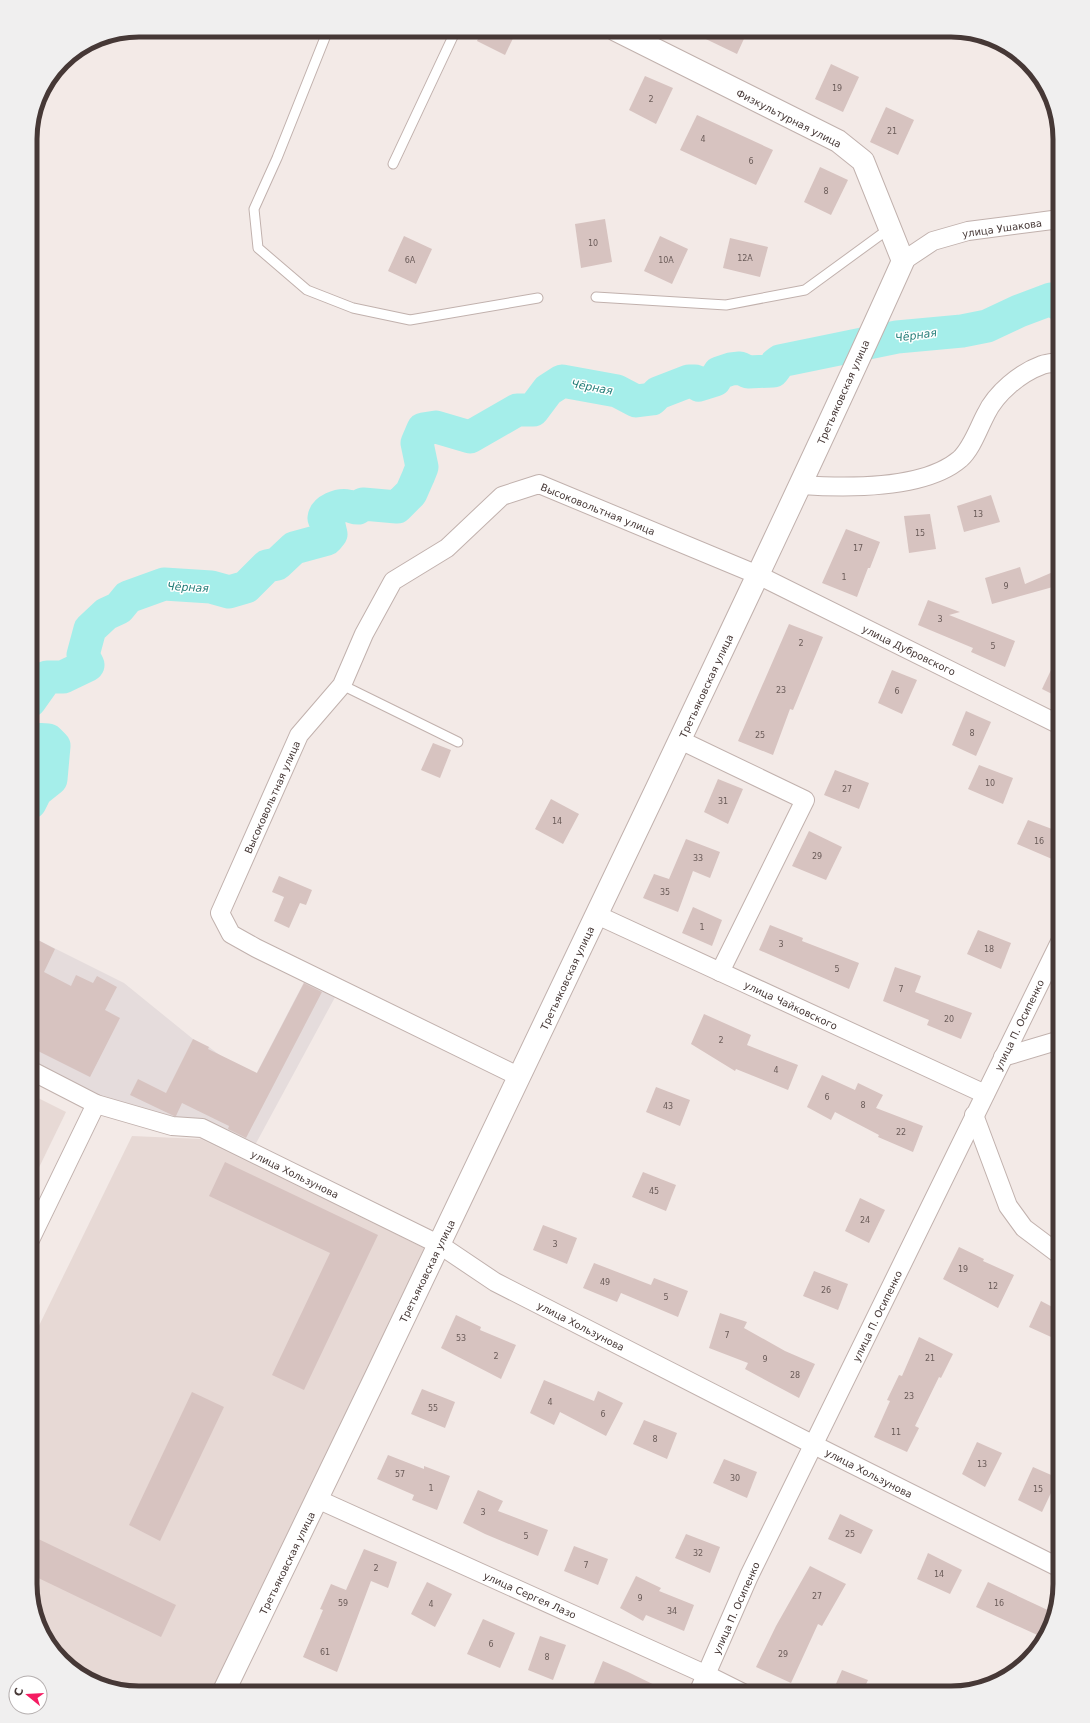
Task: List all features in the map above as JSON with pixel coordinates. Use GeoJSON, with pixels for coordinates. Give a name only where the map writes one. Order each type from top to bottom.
{"type":"FeatureCollection","features":[{"type":"Feature","properties":{"kind":"street","name":"Физкультурная улица"},"geometry":{"type":"LineString","coordinates":[[630,37],[838,141],[863,161],[890,228],[898,270]]}},
{"type":"Feature","properties":{"kind":"street","name":"улица Ушакова"},"geometry":{"type":"LineString","coordinates":[[898,270],[933,241],[968,231],[1053,220]]}},
{"type":"Feature","properties":{"kind":"street","name":"Третьяковская улица"},"geometry":{"type":"LineString","coordinates":[[227,1686],[520,1078],[801,485],[898,270]]}},
{"type":"Feature","properties":{"kind":"street"},"geometry":{"type":"LineString","coordinates":[[801,485],[832,487],[885,484],[920,478],[945,469],[961,458],[974,439],[987,412],[1001,392],[1022,376],[1042,365],[1053,363]]}},
{"type":"Feature","properties":{"kind":"street","name":"Высоковольтная улица"},"geometry":{"type":"LineString","coordinates":[[520,1078],[256,948],[231,934],[220,913],[299,735],[342,685],[364,634],[392,581],[447,548],[502,496],[539,484],[758,575]]}},
{"type":"Feature","properties":{"kind":"street","name":"улица Дубровского"},"geometry":{"type":"LineString","coordinates":[[758,575],[1053,722]]}},
{"type":"Feature","properties":{"kind":"street"},"geometry":{"type":"LineString","coordinates":[[680,740],[805,800],[720,972]]}},
{"type":"Feature","properties":{"kind":"street","name":"улица Чайковского"},"geometry":{"type":"LineString","coordinates":[[597,915],[985,1094]]}},
{"type":"Feature","properties":{"kind":"street","name":"улица П. Осипенко"},"geometry":{"type":"LineString","coordinates":[[702,1686],[749,1576],[1053,956]]}},
{"type":"Feature","properties":{"kind":"street"},"geometry":{"type":"LineString","coordinates":[[1003,1057],[1053,1042]]}},
{"type":"Feature","properties":{"kind":"street","name":"улица Хользунова"},"geometry":{"type":"LineString","coordinates":[[37,1074],[96,1104],[172,1126],[202,1128],[440,1245],[495,1282],[814,1445],[1053,1564]]}},
{"type":"Feature","properties":{"kind":"street"},"geometry":{"type":"LineString","coordinates":[[37,1226],[96,1104]]}},
{"type":"Feature","properties":{"kind":"street"},"geometry":{"type":"LineString","coordinates":[[974,1115],[1008,1206],[1024,1228],[1053,1250]]}},
{"type":"Feature","properties":{"kind":"street","name":"улица Сергея Лазо"},"geometry":{"type":"LineString","coordinates":[[317,1500],[729,1686]]}},
{"type":"Feature","properties":{"kind":"lane"},"geometry":{"type":"LineString","coordinates":[[325,37],[277,158],[254,209],[258,248],[307,290],[353,308],[410,320],[538,298]]}},
{"type":"Feature","properties":{"kind":"lane"},"geometry":{"type":"LineString","coordinates":[[393,164],[453,37]]}},
{"type":"Feature","properties":{"kind":"lane"},"geometry":{"type":"LineString","coordinates":[[596,297],[726,305],[805,290],[890,228]]}},
{"type":"Feature","properties":{"kind":"lane"},"geometry":{"type":"LineString","coordinates":[[342,685],[458,742]]}},
{"type":"Feature","properties":{"kind":"shaded area"},"geometry":{"type":"Polygon","coordinates":[[[37,940],[124,983],[193,1039],[209,1047],[253,1080],[304,982],[322,991],[340,988],[254,1147],[100,1097],[37,1065],[37,940]]]}},
{"type":"Feature","properties":{"kind":"shaded area"},"geometry":{"type":"Polygon","coordinates":[[[37,1098],[66,1112],[37,1172],[37,1098]]]}},
{"type":"Feature","properties":{"kind":"shaded area"},"geometry":{"type":"Polygon","coordinates":[[[132,1136],[201,1139],[430,1251],[214,1686],[132,1686],[106,1681],[82,1669],[72,1661],[54,1641],[47,1629],[40,1611],[37,1584],[37,1330],[132,1136]]]}},
{"type":"Feature","properties":{"kind":"building"},"geometry":{"type":"Polygon","coordinates":[[[479,37],[514,37],[505,55],[477,41],[479,37]]]}},
{"type":"Feature","properties":{"kind":"building"},"geometry":{"type":"Polygon","coordinates":[[[702,37],[745,37],[737,54],[702,37]]]}},
{"type":"Feature","properties":{"kind":"building"},"geometry":{"type":"Polygon","coordinates":[[[831,64],[859,77],[843,112],[815,99],[831,64]]]}},
{"type":"Feature","properties":{"kind":"building"},"geometry":{"type":"Polygon","coordinates":[[[645,76],[673,88],[656,124],[629,110],[645,76]]]}},
{"type":"Feature","properties":{"kind":"building"},"geometry":{"type":"Polygon","coordinates":[[[886,107],[914,120],[898,155],[870,142],[886,107]]]}},
{"type":"Feature","properties":{"kind":"building"},"geometry":{"type":"Polygon","coordinates":[[[697,115],[773,150],[756,185],[680,150],[697,115]]]}},
{"type":"Feature","properties":{"kind":"building"},"geometry":{"type":"Polygon","coordinates":[[[820,167],[848,180],[831,215],[804,202],[820,167]]]}},
{"type":"Feature","properties":{"kind":"building"},"geometry":{"type":"Polygon","coordinates":[[[605,219],[612,262],[581,268],[575,224],[605,219]]]}},
{"type":"Feature","properties":{"kind":"building"},"geometry":{"type":"Polygon","coordinates":[[[404,236],[432,249],[416,284],[388,271],[404,236]]]}},
{"type":"Feature","properties":{"kind":"building"},"geometry":{"type":"Polygon","coordinates":[[[660,236],[688,249],[672,284],[644,271],[660,236]]]}},
{"type":"Feature","properties":{"kind":"building"},"geometry":{"type":"Polygon","coordinates":[[[730,238],[768,247],[760,277],[723,268],[730,238]]]}},
{"type":"Feature","properties":{"kind":"building"},"geometry":{"type":"Polygon","coordinates":[[[991,495],[1000,522],[964,532],[957,506],[991,495]]]}},
{"type":"Feature","properties":{"kind":"building"},"geometry":{"type":"Polygon","coordinates":[[[930,514],[936,549],[909,553],[904,516],[930,514]]]}},
{"type":"Feature","properties":{"kind":"building"},"geometry":{"type":"Polygon","coordinates":[[[846,529],[880,542],[857,597],[822,583],[846,529]]]}},
{"type":"Feature","properties":{"kind":"building"},"geometry":{"type":"Polygon","coordinates":[[[1020,567],[1025,584],[1053,572],[1053,587],[992,604],[985,578],[1020,567]]]}},
{"type":"Feature","properties":{"kind":"building"},"geometry":{"type":"Polygon","coordinates":[[[928,600],[960,612],[949,615],[1015,641],[1005,667],[971,652],[973,648],[918,625],[928,600]]]}},
{"type":"Feature","properties":{"kind":"building"},"geometry":{"type":"Polygon","coordinates":[[[789,624],[823,637],[793,710],[790,709],[773,755],[738,741],[789,624]]]}},
{"type":"Feature","properties":{"kind":"building"},"geometry":{"type":"Polygon","coordinates":[[[1053,666],[1053,694],[1042,689],[1053,666]]]}},
{"type":"Feature","properties":{"kind":"building"},"geometry":{"type":"Polygon","coordinates":[[[892,670],[917,680],[902,714],[878,703],[892,670]]]}},
{"type":"Feature","properties":{"kind":"building"},"geometry":{"type":"Polygon","coordinates":[[[966,711],[991,722],[976,756],[952,745],[966,711]]]}},
{"type":"Feature","properties":{"kind":"building"},"geometry":{"type":"Polygon","coordinates":[[[433,743],[451,750],[440,778],[421,770],[433,743]]]}},
{"type":"Feature","properties":{"kind":"building"},"geometry":{"type":"Polygon","coordinates":[[[979,765],[1013,778],[1003,804],[968,789],[979,765]]]}},
{"type":"Feature","properties":{"kind":"building"},"geometry":{"type":"Polygon","coordinates":[[[835,770],[869,783],[859,809],[824,795],[835,770]]]}},
{"type":"Feature","properties":{"kind":"building"},"geometry":{"type":"Polygon","coordinates":[[[718,779],[743,789],[728,824],[704,812],[718,779]]]}},
{"type":"Feature","properties":{"kind":"building"},"geometry":{"type":"Polygon","coordinates":[[[551,799],[579,814],[563,844],[535,829],[551,799]]]}},
{"type":"Feature","properties":{"kind":"building"},"geometry":{"type":"Polygon","coordinates":[[[1028,820],[1053,829],[1052,859],[1017,844],[1028,820]]]}},
{"type":"Feature","properties":{"kind":"building"},"geometry":{"type":"Polygon","coordinates":[[[809,831],[842,847],[826,880],[792,866],[809,831]]]}},
{"type":"Feature","properties":{"kind":"building"},"geometry":{"type":"Polygon","coordinates":[[[686,839],[720,852],[710,878],[693,871],[678,912],[643,898],[654,874],[669,879],[686,839]]]}},
{"type":"Feature","properties":{"kind":"building"},"geometry":{"type":"Polygon","coordinates":[[[279,876],[312,890],[306,905],[300,903],[289,928],[274,921],[284,897],[272,892],[279,876]]]}},
{"type":"Feature","properties":{"kind":"building"},"geometry":{"type":"Polygon","coordinates":[[[693,907],[722,920],[712,946],[682,933],[693,907]]]}},
{"type":"Feature","properties":{"kind":"building"},"geometry":{"type":"Polygon","coordinates":[[[770,925],[803,938],[802,941],[859,963],[849,989],[759,950],[770,925]]]}},
{"type":"Feature","properties":{"kind":"building"},"geometry":{"type":"Polygon","coordinates":[[[978,930],[1011,943],[1001,969],[967,954],[978,930]]]}},
{"type":"Feature","properties":{"kind":"building"},"geometry":{"type":"Polygon","coordinates":[[[38,940],[55,949],[44,972],[71,986],[76,975],[93,983],[97,976],[117,987],[105,1010],[120,1018],[90,1077],[37,1050],[38,940]]]}},
{"type":"Feature","properties":{"kind":"building"},"geometry":{"type":"Polygon","coordinates":[[[895,967],[921,976],[915,992],[972,1013],[961,1039],[927,1025],[929,1020],[883,1001],[895,967]]]}},
{"type":"Feature","properties":{"kind":"building"},"geometry":{"type":"Polygon","coordinates":[[[304,983],[322,992],[246,1138],[228,1129],[229,1126],[182,1103],[176,1116],[174,1116],[130,1095],[138,1079],[166,1093],[193,1039],[209,1047],[208,1049],[257,1073],[304,983]]]}},
{"type":"Feature","properties":{"kind":"building"},"geometry":{"type":"Polygon","coordinates":[[[704,1014],[751,1035],[747,1045],[798,1065],[788,1090],[736,1069],[735,1071],[691,1044],[704,1014]]]}},
{"type":"Feature","properties":{"kind":"building"},"geometry":{"type":"Polygon","coordinates":[[[822,1075],[855,1090],[858,1083],[883,1095],[876,1108],[923,1126],[913,1152],[878,1137],[879,1135],[835,1112],[831,1120],[807,1107],[822,1075]]]}},
{"type":"Feature","properties":{"kind":"building"},"geometry":{"type":"Polygon","coordinates":[[[656,1087],[690,1100],[680,1126],[646,1112],[656,1087]]]}},
{"type":"Feature","properties":{"kind":"building"},"geometry":{"type":"Polygon","coordinates":[[[225,1162],[378,1235],[304,1390],[272,1375],[330,1253],[209,1196],[225,1162]]]}},
{"type":"Feature","properties":{"kind":"building"},"geometry":{"type":"Polygon","coordinates":[[[643,1172],[676,1185],[666,1211],[632,1197],[643,1172]]]}},
{"type":"Feature","properties":{"kind":"building"},"geometry":{"type":"Polygon","coordinates":[[[860,1198],[885,1210],[869,1243],[845,1231],[860,1198]]]}},
{"type":"Feature","properties":{"kind":"building"},"geometry":{"type":"Polygon","coordinates":[[[543,1225],[577,1238],[567,1264],[533,1250],[543,1225]]]}},
{"type":"Feature","properties":{"kind":"building"},"geometry":{"type":"Polygon","coordinates":[[[959,1247],[984,1259],[983,1261],[1014,1275],[998,1308],[943,1279],[959,1247]]]}},
{"type":"Feature","properties":{"kind":"building"},"geometry":{"type":"Polygon","coordinates":[[[594,1263],[651,1285],[654,1278],[688,1291],[678,1317],[621,1293],[617,1302],[583,1288],[594,1263]]]}},
{"type":"Feature","properties":{"kind":"building"},"geometry":{"type":"Polygon","coordinates":[[[814,1271],[848,1284],[838,1310],[803,1296],[814,1271]]]}},
{"type":"Feature","properties":{"kind":"building"},"geometry":{"type":"Polygon","coordinates":[[[1041,1301],[1053,1307],[1053,1338],[1029,1327],[1041,1301]]]}},
{"type":"Feature","properties":{"kind":"building"},"geometry":{"type":"Polygon","coordinates":[[[720,1313],[747,1322],[744,1328],[785,1351],[815,1364],[799,1398],[745,1369],[748,1363],[709,1348],[720,1313]]]}},
{"type":"Feature","properties":{"kind":"building"},"geometry":{"type":"Polygon","coordinates":[[[456,1315],[481,1327],[480,1330],[516,1345],[501,1379],[441,1348],[456,1315]]]}},
{"type":"Feature","properties":{"kind":"building"},"geometry":{"type":"Polygon","coordinates":[[[919,1337],[953,1354],[941,1378],[939,1377],[915,1426],[919,1428],[907,1452],[874,1437],[890,1401],[887,1400],[899,1375],[902,1376],[919,1337]]]}},
{"type":"Feature","properties":{"kind":"building"},"geometry":{"type":"Polygon","coordinates":[[[544,1380],[594,1401],[598,1391],[623,1403],[606,1436],[560,1412],[554,1425],[530,1413],[544,1380]]]}},
{"type":"Feature","properties":{"kind":"building"},"geometry":{"type":"Polygon","coordinates":[[[422,1389],[455,1402],[445,1428],[411,1414],[422,1389]]]}},
{"type":"Feature","properties":{"kind":"building"},"geometry":{"type":"Polygon","coordinates":[[[192,1392],[224,1407],[160,1541],[129,1525],[192,1392]]]}},
{"type":"Feature","properties":{"kind":"building"},"geometry":{"type":"Polygon","coordinates":[[[644,1420],[677,1433],[667,1459],[633,1444],[644,1420]]]}},
{"type":"Feature","properties":{"kind":"building"},"geometry":{"type":"Polygon","coordinates":[[[977,1442],[1002,1453],[985,1487],[962,1474],[977,1442]]]}},
{"type":"Feature","properties":{"kind":"building"},"geometry":{"type":"Polygon","coordinates":[[[388,1455],[424,1469],[424,1466],[450,1476],[437,1510],[412,1500],[414,1495],[377,1479],[388,1455]]]}},
{"type":"Feature","properties":{"kind":"building"},"geometry":{"type":"Polygon","coordinates":[[[724,1459],[757,1472],[747,1498],[713,1483],[724,1459]]]}},
{"type":"Feature","properties":{"kind":"building"},"geometry":{"type":"Polygon","coordinates":[[[1033,1467],[1053,1476],[1053,1489],[1042,1512],[1018,1500],[1033,1467]]]}},
{"type":"Feature","properties":{"kind":"building"},"geometry":{"type":"Polygon","coordinates":[[[478,1490],[503,1501],[498,1511],[548,1530],[538,1556],[485,1534],[463,1523],[478,1490]]]}},
{"type":"Feature","properties":{"kind":"building"},"geometry":{"type":"Polygon","coordinates":[[[840,1514],[873,1530],[861,1554],[828,1539],[840,1514]]]}},
{"type":"Feature","properties":{"kind":"building"},"geometry":{"type":"Polygon","coordinates":[[[686,1534],[720,1547],[710,1573],[675,1558],[686,1534]]]}},
{"type":"Feature","properties":{"kind":"building"},"geometry":{"type":"Polygon","coordinates":[[[37,1538],[176,1605],[161,1637],[37,1577],[37,1538]]]}},
{"type":"Feature","properties":{"kind":"building"},"geometry":{"type":"Polygon","coordinates":[[[574,1546],[608,1559],[598,1585],[564,1571],[574,1546]]]}},
{"type":"Feature","properties":{"kind":"building"},"geometry":{"type":"Polygon","coordinates":[[[364,1549],[397,1562],[388,1588],[371,1581],[337,1672],[303,1657],[323,1610],[320,1609],[331,1584],[346,1590],[364,1549]]]}},
{"type":"Feature","properties":{"kind":"building"},"geometry":{"type":"Polygon","coordinates":[[[928,1553],[962,1570],[950,1594],[917,1579],[928,1553]]]}},
{"type":"Feature","properties":{"kind":"building"},"geometry":{"type":"Polygon","coordinates":[[[810,1566],[846,1584],[822,1626],[818,1624],[791,1683],[756,1667],[776,1626],[810,1566]]]}},
{"type":"Feature","properties":{"kind":"building"},"geometry":{"type":"Polygon","coordinates":[[[636,1576],[661,1588],[659,1591],[694,1605],[684,1631],[646,1615],[643,1621],[620,1608],[636,1576]]]}},
{"type":"Feature","properties":{"kind":"building"},"geometry":{"type":"Polygon","coordinates":[[[427,1582],[452,1594],[435,1627],[411,1614],[427,1582]]]}},
{"type":"Feature","properties":{"kind":"building"},"geometry":{"type":"Polygon","coordinates":[[[988,1582],[1049,1611],[1039,1636],[976,1607],[988,1582]]]}},
{"type":"Feature","properties":{"kind":"building"},"geometry":{"type":"Polygon","coordinates":[[[483,1619],[515,1633],[500,1668],[467,1654],[483,1619]]]}},
{"type":"Feature","properties":{"kind":"building"},"geometry":{"type":"Polygon","coordinates":[[[540,1636],[566,1645],[553,1680],[528,1670],[540,1636]]]}},
{"type":"Feature","properties":{"kind":"building"},"geometry":{"type":"Polygon","coordinates":[[[603,1661],[657,1686],[593,1686],[603,1661]]]}},
{"type":"Feature","properties":{"kind":"building"},"geometry":{"type":"Polygon","coordinates":[[[842,1670],[868,1680],[865,1686],[835,1686],[842,1670]]]}},
{"type":"Feature","properties":{"kind":"waterway","name":"Чёрная"},"geometry":{"type":"LineString","coordinates":[[37,691],[47,677],[63,677],[88,665],[83,655],[90,629],[106,614],[119,608],[128,597],[164,584],[211,587],[229,592],[246,587],[267,566],[277,564],[294,548],[327,539],[331,534],[328,521],[324,518],[327,512],[333,508],[341,506],[358,508],[363,504],[397,507],[411,493],[422,467],[417,443],[423,429],[436,427],[470,437],[517,410],[533,410],[548,390],[562,381],[617,391],[636,401],[652,399],[658,393],[689,381],[695,381],[699,385],[715,380],[719,373],[731,369],[740,368],[748,372],[773,371],[776,364],[780,361],[897,337],[962,331],[987,326],[1019,311],[1051,299],[1053,300]]}},
{"type":"Feature","properties":{"kind":"waterway","name":"Чёрная"},"geometry":{"type":"LineString","coordinates":[[37,739],[48,740],[54,746],[51,779],[37,790]]}}]}
